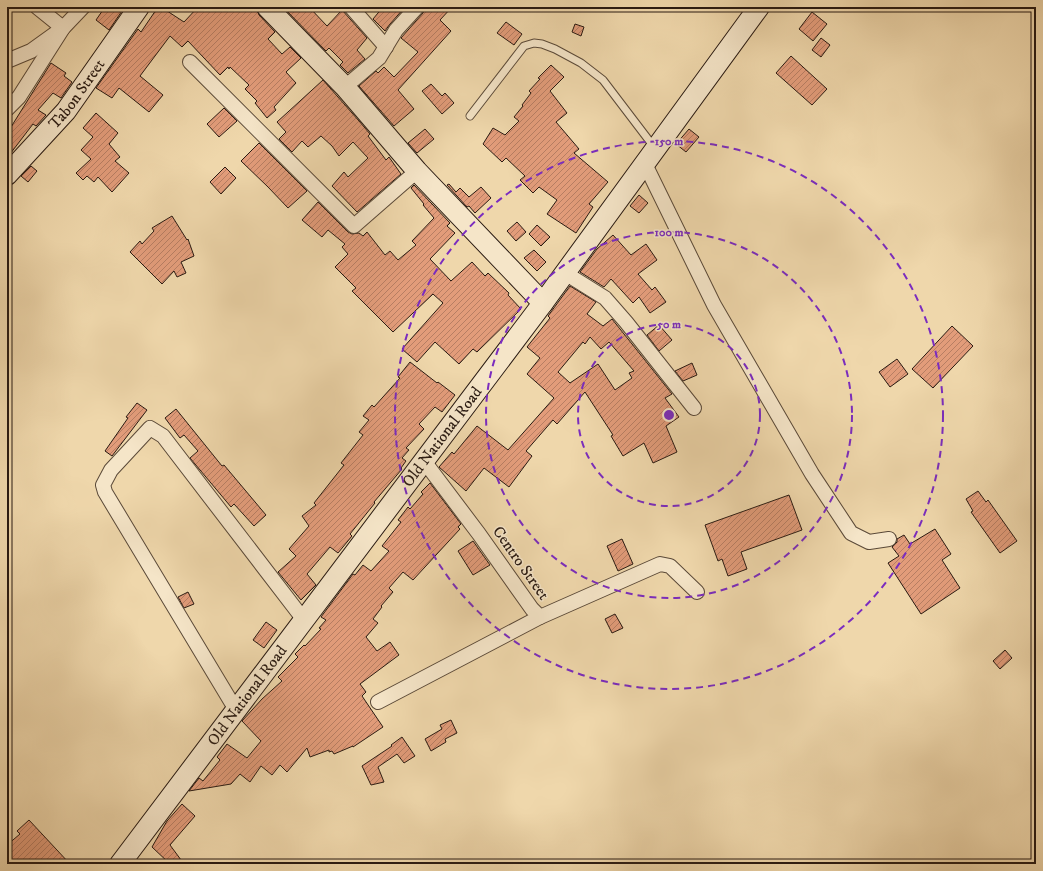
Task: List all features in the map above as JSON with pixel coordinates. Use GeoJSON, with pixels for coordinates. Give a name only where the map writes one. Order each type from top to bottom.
{"type":"FeatureCollection","features":[{"type":"Feature","properties":{"kind":"main road","name":"Tabon Street"},"geometry":{"type":"LineString","coordinates":[[7,175],[66,111],[139,7]]}},
{"type":"Feature","properties":{"kind":"main road"},"geometry":{"type":"LineString","coordinates":[[267,7],[345,87],[417,171],[543,303]]}},
{"type":"Feature","properties":{"kind":"main road","name":"Old National Road"},"geometry":{"type":"LineString","coordinates":[[120,864],[543,303],[759,7]]}},
{"type":"Feature","properties":{"kind":"street"},"geometry":{"type":"LineString","coordinates":[[37,7],[62,28]]}},
{"type":"Feature","properties":{"kind":"street"},"geometry":{"type":"LineString","coordinates":[[7,61],[31,51],[62,28],[83,7]]}},
{"type":"Feature","properties":{"kind":"street"},"geometry":{"type":"LineString","coordinates":[[350,7],[386,47]]}},
{"type":"Feature","properties":{"kind":"street"},"geometry":{"type":"LineString","coordinates":[[345,87],[379,58],[396,30],[417,7]]}},
{"type":"Feature","properties":{"kind":"street"},"geometry":{"type":"LineString","coordinates":[[7,109],[18,97],[62,28]]}},
{"type":"Feature","properties":{"kind":"street"},"geometry":{"type":"LineString","coordinates":[[190,62],[354,226],[417,171]]}},
{"type":"Feature","properties":{"kind":"street"},"geometry":{"type":"LineString","coordinates":[[650,157],[714,305],[812,474],[851,533],[869,542],[889,539]]}},
{"type":"Feature","properties":{"kind":"street"},"geometry":{"type":"LineString","coordinates":[[565,273],[606,298],[694,408]]}},
{"type":"Feature","properties":{"kind":"street"},"geometry":{"type":"LineString","coordinates":[[236,710],[105,492],[103,485],[112,470],[150,428],[163,436],[304,620]]}},
{"type":"Feature","properties":{"kind":"street","name":"Centro Street"},"geometry":{"type":"LineString","coordinates":[[424,461],[479,534],[532,609],[540,617],[660,564],[670,566],[697,592]]}},
{"type":"Feature","properties":{"kind":"street"},"geometry":{"type":"LineString","coordinates":[[378,702],[540,617]]}},
{"type":"Feature","properties":{"kind":"lane"},"geometry":{"type":"LineString","coordinates":[[470,116],[524,46],[534,43],[542,44],[581,63],[603,80],[650,157]]}},
{"type":"Feature","properties":{"kind":"building"},"geometry":{"type":"Polygon","coordinates":[[[105,7],[124,8],[109,30],[96,20],[105,7]]]}},
{"type":"Feature","properties":{"kind":"building"},"geometry":{"type":"Polygon","coordinates":[[[158,7],[161,7],[184,22],[198,7],[256,7],[259,15],[275,32],[268,39],[282,54],[290,47],[301,58],[286,72],[296,83],[274,107],[276,110],[267,118],[255,103],[257,101],[245,89],[249,85],[230,67],[229,69],[228,67],[220,75],[188,41],[182,47],[170,36],[140,76],[163,95],[149,112],[119,88],[112,98],[96,88],[138,29],[141,32],[158,7]]]}},
{"type":"Feature","properties":{"kind":"building"},"geometry":{"type":"Polygon","coordinates":[[[283,7],[309,7],[327,26],[342,10],[367,38],[357,50],[365,59],[348,73],[340,65],[343,62],[329,48],[326,51],[283,7]]]}},
{"type":"Feature","properties":{"kind":"building"},"geometry":{"type":"Polygon","coordinates":[[[383,7],[405,7],[385,31],[373,19],[383,7]]]}},
{"type":"Feature","properties":{"kind":"building"},"geometry":{"type":"Polygon","coordinates":[[[425,7],[452,7],[440,20],[451,31],[398,90],[414,109],[394,126],[359,86],[376,71],[378,73],[384,67],[394,77],[418,52],[401,38],[423,13],[425,7]]]}},
{"type":"Feature","properties":{"kind":"building"},"geometry":{"type":"Polygon","coordinates":[[[812,12],[827,24],[813,41],[799,29],[812,12]]]}},
{"type":"Feature","properties":{"kind":"building"},"geometry":{"type":"Polygon","coordinates":[[[506,22],[522,34],[514,45],[497,33],[506,22]]]}},
{"type":"Feature","properties":{"kind":"building"},"geometry":{"type":"Polygon","coordinates":[[[575,24],[584,27],[581,36],[572,32],[575,24]]]}},
{"type":"Feature","properties":{"kind":"building"},"geometry":{"type":"Polygon","coordinates":[[[821,38],[830,45],[821,57],[812,50],[821,38]]]}},
{"type":"Feature","properties":{"kind":"building"},"geometry":{"type":"Polygon","coordinates":[[[791,56],[827,89],[812,105],[776,73],[791,56]]]}},
{"type":"Feature","properties":{"kind":"building"},"geometry":{"type":"Polygon","coordinates":[[[51,63],[66,73],[64,76],[72,82],[61,98],[53,93],[38,110],[46,115],[36,126],[33,124],[7,158],[7,123],[11,127],[51,63]]]}},
{"type":"Feature","properties":{"kind":"building"},"geometry":{"type":"Polygon","coordinates":[[[551,65],[564,77],[550,91],[567,113],[556,122],[579,149],[574,153],[608,182],[589,204],[593,207],[576,233],[547,214],[557,200],[539,187],[533,193],[520,180],[525,176],[506,158],[502,162],[483,144],[493,128],[505,135],[519,121],[514,117],[531,93],[529,91],[540,79],[538,78],[551,65]]]}},
{"type":"Feature","properties":{"kind":"building"},"geometry":{"type":"Polygon","coordinates":[[[323,80],[370,134],[368,136],[386,160],[389,157],[401,174],[357,212],[332,186],[344,172],[348,177],[368,158],[353,142],[339,156],[332,146],[321,136],[308,147],[302,141],[292,152],[279,139],[286,132],[277,122],[323,80]]]}},
{"type":"Feature","properties":{"kind":"building"},"geometry":{"type":"Polygon","coordinates":[[[431,84],[442,96],[445,93],[454,103],[442,114],[422,91],[431,84]]]}},
{"type":"Feature","properties":{"kind":"building"},"geometry":{"type":"Polygon","coordinates":[[[224,108],[237,121],[219,137],[207,124],[224,108]]]}},
{"type":"Feature","properties":{"kind":"building"},"geometry":{"type":"Polygon","coordinates":[[[96,113],[118,133],[109,144],[120,157],[115,161],[129,173],[112,192],[98,177],[94,182],[87,176],[83,180],[76,173],[91,159],[81,150],[93,137],[83,128],[96,113]]]}},
{"type":"Feature","properties":{"kind":"building"},"geometry":{"type":"Polygon","coordinates":[[[425,129],[434,139],[417,153],[408,143],[425,129]]]}},
{"type":"Feature","properties":{"kind":"building"},"geometry":{"type":"Polygon","coordinates":[[[689,129],[699,137],[686,152],[676,144],[689,129]]]}},
{"type":"Feature","properties":{"kind":"building"},"geometry":{"type":"Polygon","coordinates":[[[259,143],[307,191],[288,208],[241,161],[259,143]]]}},
{"type":"Feature","properties":{"kind":"building"},"geometry":{"type":"Polygon","coordinates":[[[31,166],[37,171],[28,182],[21,176],[31,166]]]}},
{"type":"Feature","properties":{"kind":"building"},"geometry":{"type":"Polygon","coordinates":[[[225,167],[236,178],[221,194],[210,182],[225,167]]]}},
{"type":"Feature","properties":{"kind":"building"},"geometry":{"type":"Polygon","coordinates":[[[449,184],[456,192],[460,188],[469,197],[481,187],[491,198],[475,213],[469,206],[467,207],[447,185],[449,184]]]}},
{"type":"Feature","properties":{"kind":"building"},"geometry":{"type":"Polygon","coordinates":[[[414,185],[450,223],[447,226],[455,233],[430,259],[451,281],[472,262],[485,276],[488,273],[509,293],[508,295],[521,309],[477,352],[473,349],[459,364],[435,342],[417,362],[402,349],[443,303],[433,294],[393,332],[352,291],[356,288],[335,267],[348,254],[342,247],[345,244],[328,230],[322,237],[302,220],[318,202],[348,232],[352,234],[359,233],[363,236],[367,232],[385,255],[390,251],[398,260],[416,245],[412,241],[434,218],[411,188],[414,185]]]}},
{"type":"Feature","properties":{"kind":"building"},"geometry":{"type":"Polygon","coordinates":[[[639,195],[648,203],[639,213],[630,206],[639,195]]]}},
{"type":"Feature","properties":{"kind":"building"},"geometry":{"type":"Polygon","coordinates":[[[172,216],[187,240],[188,239],[194,256],[181,262],[186,273],[177,277],[174,271],[162,284],[130,252],[140,241],[142,244],[154,231],[152,228],[172,216]]]}},
{"type":"Feature","properties":{"kind":"building"},"geometry":{"type":"Polygon","coordinates":[[[517,222],[526,232],[516,241],[507,231],[517,222]]]}},
{"type":"Feature","properties":{"kind":"building"},"geometry":{"type":"Polygon","coordinates":[[[537,225],[550,237],[541,246],[529,234],[537,225]]]}},
{"type":"Feature","properties":{"kind":"building"},"geometry":{"type":"Polygon","coordinates":[[[613,235],[631,255],[646,244],[657,260],[638,274],[652,290],[655,287],[666,302],[650,313],[639,297],[633,303],[611,279],[604,287],[580,272],[597,249],[613,235]]]}},
{"type":"Feature","properties":{"kind":"building"},"geometry":{"type":"Polygon","coordinates":[[[534,250],[546,262],[537,271],[524,258],[534,250]]]}},
{"type":"Feature","properties":{"kind":"building"},"geometry":{"type":"Polygon","coordinates":[[[570,286],[596,302],[587,314],[603,326],[612,319],[672,394],[665,398],[679,417],[666,426],[677,452],[653,463],[644,443],[623,456],[611,436],[613,435],[585,392],[557,424],[553,420],[526,451],[532,456],[509,487],[484,468],[466,491],[439,467],[452,452],[454,454],[477,426],[508,450],[554,398],[527,374],[540,358],[527,347],[550,318],[548,316],[570,286]],[[590,337],[585,344],[583,342],[558,372],[570,383],[598,364],[615,390],[632,378],[629,373],[634,371],[609,342],[601,349],[590,337]]]}},
{"type":"Feature","properties":{"kind":"building"},"geometry":{"type":"Polygon","coordinates":[[[659,325],[672,340],[659,351],[647,335],[659,325]]]}},
{"type":"Feature","properties":{"kind":"building"},"geometry":{"type":"Polygon","coordinates":[[[952,326],[973,346],[933,388],[912,369],[952,326]]]}},
{"type":"Feature","properties":{"kind":"building"},"geometry":{"type":"Polygon","coordinates":[[[897,359],[908,374],[890,387],[879,372],[897,359]]]}},
{"type":"Feature","properties":{"kind":"building"},"geometry":{"type":"Polygon","coordinates":[[[410,362],[455,395],[442,412],[435,407],[419,424],[424,429],[406,448],[409,450],[402,458],[406,461],[401,468],[402,469],[374,502],[375,503],[350,534],[352,536],[338,553],[330,547],[307,574],[316,585],[301,600],[278,572],[296,556],[289,549],[309,526],[302,516],[316,505],[314,503],[344,465],[341,463],[363,435],[359,432],[369,420],[363,416],[372,405],[374,407],[400,378],[398,377],[410,362]]]}},
{"type":"Feature","properties":{"kind":"building"},"geometry":{"type":"Polygon","coordinates":[[[692,363],[697,375],[683,381],[675,371],[692,363]]]}},
{"type":"Feature","properties":{"kind":"building"},"geometry":{"type":"Polygon","coordinates":[[[137,403],[147,410],[112,456],[105,451],[128,418],[126,417],[137,403]]]}},
{"type":"Feature","properties":{"kind":"building"},"geometry":{"type":"Polygon","coordinates":[[[176,409],[222,466],[224,465],[266,515],[254,526],[234,504],[231,507],[190,458],[198,451],[184,435],[180,438],[165,418],[176,409]]]}},
{"type":"Feature","properties":{"kind":"building"},"geometry":{"type":"Polygon","coordinates":[[[430,483],[461,524],[458,527],[460,529],[413,580],[403,572],[389,588],[393,592],[381,606],[382,607],[373,619],[378,623],[366,637],[377,651],[390,642],[399,655],[360,684],[366,692],[362,696],[383,727],[353,747],[334,754],[332,751],[329,752],[329,750],[310,757],[307,748],[287,772],[280,765],[272,775],[261,766],[250,782],[240,774],[231,784],[189,791],[199,778],[203,781],[220,760],[217,757],[227,744],[247,758],[261,741],[242,721],[262,699],[282,681],[278,677],[298,657],[295,654],[321,629],[319,628],[326,620],[321,617],[353,574],[355,575],[363,565],[371,571],[389,551],[382,546],[401,522],[398,520],[408,507],[410,509],[423,494],[421,492],[430,483]]]}},
{"type":"Feature","properties":{"kind":"building"},"geometry":{"type":"Polygon","coordinates":[[[978,491],[986,502],[988,500],[1017,541],[1000,553],[971,512],[973,511],[966,499],[978,491]]]}},
{"type":"Feature","properties":{"kind":"building"},"geometry":{"type":"Polygon","coordinates":[[[789,495],[802,530],[741,552],[747,569],[728,576],[722,559],[718,561],[705,525],[789,495]]]}},
{"type":"Feature","properties":{"kind":"building"},"geometry":{"type":"Polygon","coordinates":[[[935,529],[951,554],[942,560],[960,588],[921,614],[888,563],[899,556],[892,547],[897,542],[897,539],[904,535],[910,544],[935,529]]]}},
{"type":"Feature","properties":{"kind":"building"},"geometry":{"type":"Polygon","coordinates":[[[622,539],[633,564],[618,571],[607,546],[622,539]]]}},
{"type":"Feature","properties":{"kind":"building"},"geometry":{"type":"Polygon","coordinates":[[[473,541],[490,565],[473,575],[458,551],[473,541]]]}},
{"type":"Feature","properties":{"kind":"building"},"geometry":{"type":"Polygon","coordinates":[[[188,592],[194,604],[184,608],[178,597],[188,592]]]}},
{"type":"Feature","properties":{"kind":"building"},"geometry":{"type":"Polygon","coordinates":[[[615,614],[623,628],[612,633],[605,619],[615,614]]]}},
{"type":"Feature","properties":{"kind":"building"},"geometry":{"type":"Polygon","coordinates":[[[266,622],[277,630],[264,648],[253,640],[266,622]]]}},
{"type":"Feature","properties":{"kind":"building"},"geometry":{"type":"Polygon","coordinates":[[[1005,650],[1012,658],[1000,669],[993,661],[1005,650]]]}},
{"type":"Feature","properties":{"kind":"building"},"geometry":{"type":"Polygon","coordinates":[[[451,720],[457,733],[445,739],[446,742],[431,751],[425,739],[442,729],[440,725],[451,720]]]}},
{"type":"Feature","properties":{"kind":"building"},"geometry":{"type":"Polygon","coordinates":[[[402,737],[415,756],[404,763],[397,754],[378,767],[384,782],[371,785],[362,766],[392,746],[391,745],[402,737]]]}},
{"type":"Feature","properties":{"kind":"building"},"geometry":{"type":"Polygon","coordinates":[[[182,804],[195,816],[170,845],[184,864],[170,864],[152,847],[167,821],[182,804]]]}},
{"type":"Feature","properties":{"kind":"building"},"geometry":{"type":"Polygon","coordinates":[[[29,820],[70,864],[13,864],[7,858],[7,845],[20,834],[17,831],[29,820]]]}}]}
